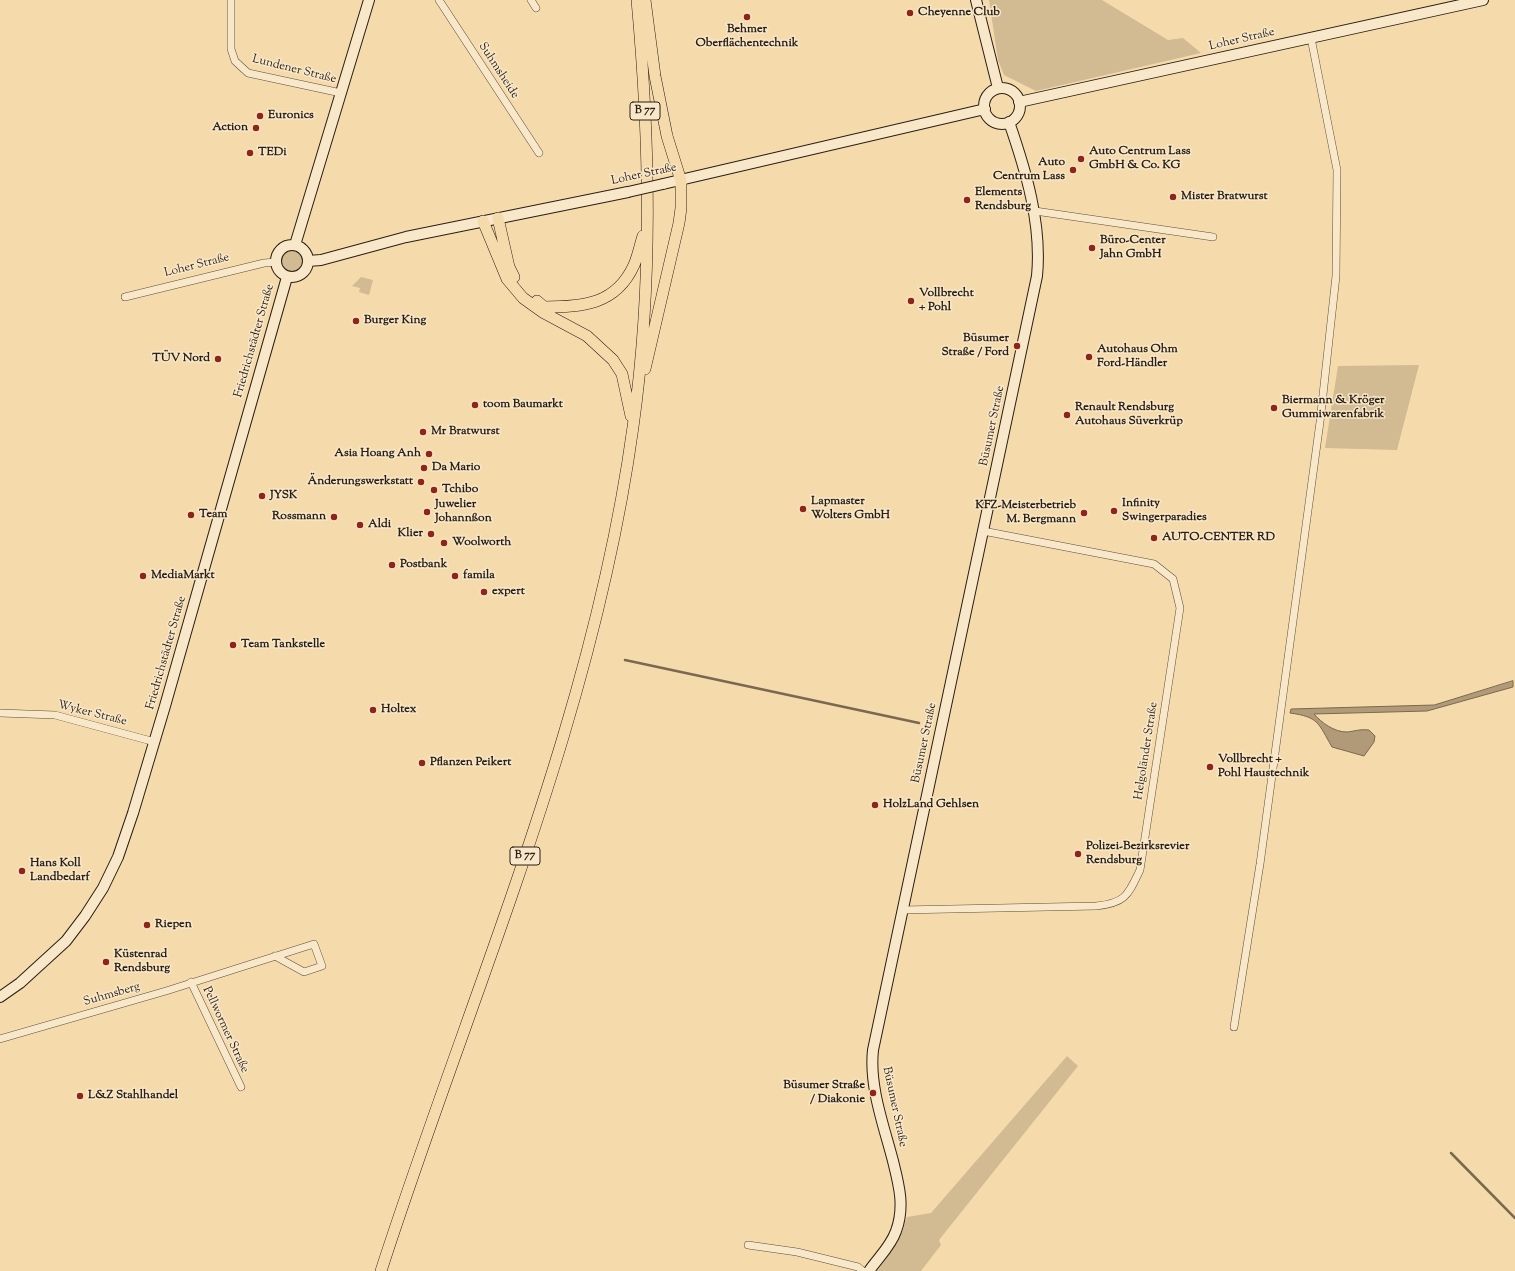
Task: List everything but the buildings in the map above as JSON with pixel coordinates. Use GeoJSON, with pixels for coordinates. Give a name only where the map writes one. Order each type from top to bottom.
{"type":"FeatureCollection","features":[{"type":"Feature","properties":{"kind":"main road","name":"B 77"},"geometry":{"type":"LineString","coordinates":[[381,1271],[524,859],[558,752],[591,635],[604,581],[633,430],[644,302],[648,222],[646,118],[637,0]]}},
{"type":"Feature","properties":{"kind":"main road"},"geometry":{"type":"LineString","coordinates":[[635,411],[679,223],[682,181],[667,136],[655,76],[645,0]]}},
{"type":"Feature","properties":{"kind":"main road"},"geometry":{"type":"LineString","coordinates":[[498,218],[513,275],[528,293],[544,307],[580,306],[595,302],[619,287],[634,265],[648,222]]}},
{"type":"Feature","properties":{"kind":"main road"},"geometry":{"type":"LineString","coordinates":[[483,221],[507,280],[523,298],[544,313],[587,336],[612,360],[622,374],[633,430]]}},
{"type":"Feature","properties":{"kind":"street","name":"Lundener Straße"},"geometry":{"type":"LineString","coordinates":[[231,0],[231,49],[234,61],[248,73],[341,93]]}},
{"type":"Feature","properties":{"kind":"street"},"geometry":{"type":"LineString","coordinates":[[295,245],[369,0]]}},
{"type":"Feature","properties":{"kind":"street","name":"Suhmsheide"},"geometry":{"type":"LineString","coordinates":[[439,0],[539,153]]}},
{"type":"Feature","properties":{"kind":"street"},"geometry":{"type":"LineString","coordinates":[[531,0],[536,8]]}},
{"type":"Feature","properties":{"kind":"street"},"geometry":{"type":"LineString","coordinates":[[976,0],[998,88]]}},
{"type":"Feature","properties":{"kind":"street","name":"Loher Straße"},"geometry":{"type":"LineString","coordinates":[[1019,102],[1483,0]]}},
{"type":"Feature","properties":{"kind":"street"},"geometry":{"type":"LineString","coordinates":[[1234,1027],[1262,848],[1320,422],[1336,276],[1337,170],[1311,38]]}},
{"type":"Feature","properties":{"kind":"street"},"geometry":{"type":"LineString","coordinates":[[998,88],[1011,90],[1018,97],[1019,102],[1018,113],[1008,122],[1002,123],[993,120],[986,114],[985,109],[987,97],[998,88]]}},
{"type":"Feature","properties":{"kind":"street","name":"Loher Straße"},"geometry":{"type":"LineString","coordinates":[[308,261],[321,260],[406,237],[682,181],[697,176],[985,109]]}},
{"type":"Feature","properties":{"kind":"street","name":"Büsumer Straße"},"geometry":{"type":"LineString","coordinates":[[869,1271],[896,1232],[901,1208],[898,1182],[875,1089],[872,1061],[902,910],[1034,294],[1039,259],[1039,237],[1035,211],[1008,122]]}},
{"type":"Feature","properties":{"kind":"street"},"geometry":{"type":"LineString","coordinates":[[1035,211],[1213,237]]}},
{"type":"Feature","properties":{"kind":"street"},"geometry":{"type":"LineString","coordinates":[[295,245],[305,252],[308,261],[307,267],[300,275],[287,277],[278,269],[276,262],[278,253],[283,248],[295,245]]}},
{"type":"Feature","properties":{"kind":"street","name":"Loher Straße"},"geometry":{"type":"LineString","coordinates":[[125,297],[264,263],[276,262]]}},
{"type":"Feature","properties":{"kind":"street","name":"Friedrichstädter Straße"},"geometry":{"type":"LineString","coordinates":[[0,997],[41,965],[66,941],[85,916],[103,888],[118,857],[154,742],[287,277]]}},
{"type":"Feature","properties":{"kind":"street","name":"Helgoländer Straße"},"geometry":{"type":"LineString","coordinates":[[902,910],[1114,904],[1129,893],[1140,870],[1180,608],[1173,579],[1154,564],[983,532]]}},
{"type":"Feature","properties":{"kind":"street","name":"Wyker Straße"},"geometry":{"type":"LineString","coordinates":[[0,713],[55,715],[154,742]]}},
{"type":"Feature","properties":{"kind":"street","name":"Suhmsberg"},"geometry":{"type":"LineString","coordinates":[[0,1039],[166,991],[190,982],[314,944],[322,966],[304,972],[275,956]]}},
{"type":"Feature","properties":{"kind":"street","name":"Pellwormer Straße"},"geometry":{"type":"LineString","coordinates":[[190,982],[241,1087]]}},
{"type":"Feature","properties":{"kind":"street"},"geometry":{"type":"LineString","coordinates":[[748,1245],[797,1252],[858,1267],[863,1271]]}},
{"type":"Feature","properties":{"kind":"shaded area"},"geometry":{"type":"Polygon","coordinates":[[[989,0],[1102,0],[1168,40],[1183,38],[1201,53],[1036,91],[1004,75],[998,60],[989,0]]]}},
{"type":"Feature","properties":{"kind":"shaded area"},"geometry":{"type":"Polygon","coordinates":[[[292,250],[300,253],[303,261],[300,269],[292,272],[284,269],[281,261],[284,253],[292,250]]]}},
{"type":"Feature","properties":{"kind":"shaded area"},"geometry":{"type":"Polygon","coordinates":[[[361,277],[373,280],[369,295],[359,292],[360,288],[352,286],[361,277]]]}},
{"type":"Feature","properties":{"kind":"shaded area"},"geometry":{"type":"Polygon","coordinates":[[[1419,365],[1397,450],[1325,448],[1338,366],[1419,365]]]}},
{"type":"Feature","properties":{"kind":"shaded area"},"geometry":{"type":"Polygon","coordinates":[[[1513,681],[1513,687],[1427,711],[1314,714],[1325,724],[1342,732],[1369,730],[1375,736],[1374,742],[1364,756],[1332,747],[1317,722],[1307,717],[1290,713],[1291,709],[1434,705],[1513,681]]]}},
{"type":"Feature","properties":{"kind":"shaded area"},"geometry":{"type":"Polygon","coordinates":[[[1067,1056],[1078,1066],[939,1240],[941,1245],[921,1271],[877,1271],[895,1246],[907,1217],[931,1213],[1067,1056]]]}},
{"type":"Feature","properties":{"kind":"waterway"},"geometry":{"type":"LineString","coordinates":[[625,660],[919,723]]}},
{"type":"Feature","properties":{"kind":"waterway"},"geometry":{"type":"LineString","coordinates":[[1451,1153],[1515,1218]]}},
{"type":"Feature","properties":{"kind":"place","name":"Cheyenne Club"},"geometry":{"type":"Point","coordinates":[910,13]}},
{"type":"Feature","properties":{"kind":"place","name":"Behmer Oberflächentechnik"},"geometry":{"type":"Point","coordinates":[747,17]}},
{"type":"Feature","properties":{"kind":"place","name":"Euronics"},"geometry":{"type":"Point","coordinates":[260,116]}},
{"type":"Feature","properties":{"kind":"place","name":"Action"},"geometry":{"type":"Point","coordinates":[256,128]}},
{"type":"Feature","properties":{"kind":"place","name":"TEDi"},"geometry":{"type":"Point","coordinates":[250,153]}},
{"type":"Feature","properties":{"kind":"place","name":"Auto Centrum Lass GmbH & Co. KG"},"geometry":{"type":"Point","coordinates":[1081,159]}},
{"type":"Feature","properties":{"kind":"place","name":"Auto Centrum Lass"},"geometry":{"type":"Point","coordinates":[1073,170]}},
{"type":"Feature","properties":{"kind":"place","name":"Mister Bratwurst"},"geometry":{"type":"Point","coordinates":[1173,197]}},
{"type":"Feature","properties":{"kind":"place","name":"Elements Rendsburg"},"geometry":{"type":"Point","coordinates":[967,200]}},
{"type":"Feature","properties":{"kind":"place","name":"Büro-Center Jahn GmbH"},"geometry":{"type":"Point","coordinates":[1092,248]}},
{"type":"Feature","properties":{"kind":"place","name":"Vollbrecht + Pohl"},"geometry":{"type":"Point","coordinates":[911,301]}},
{"type":"Feature","properties":{"kind":"place","name":"Burger King"},"geometry":{"type":"Point","coordinates":[356,321]}},
{"type":"Feature","properties":{"kind":"place","name":"Büsumer Straße / Ford"},"geometry":{"type":"Point","coordinates":[1017,346]}},
{"type":"Feature","properties":{"kind":"place","name":"Autohaus Ohm Ford-Händler"},"geometry":{"type":"Point","coordinates":[1089,357]}},
{"type":"Feature","properties":{"kind":"place","name":"TÜV Nord"},"geometry":{"type":"Point","coordinates":[218,359]}},
{"type":"Feature","properties":{"kind":"place","name":"toom Baumarkt"},"geometry":{"type":"Point","coordinates":[475,405]}},
{"type":"Feature","properties":{"kind":"place","name":"Biermann & Kröger Gummiwarenfabrik"},"geometry":{"type":"Point","coordinates":[1274,408]}},
{"type":"Feature","properties":{"kind":"place","name":"Renault Rendsburg Autohaus Süverkrüp"},"geometry":{"type":"Point","coordinates":[1067,415]}},
{"type":"Feature","properties":{"kind":"place","name":"Mr Bratwurst"},"geometry":{"type":"Point","coordinates":[423,432]}},
{"type":"Feature","properties":{"kind":"place","name":"Asia Hoang Anh"},"geometry":{"type":"Point","coordinates":[429,454]}},
{"type":"Feature","properties":{"kind":"place","name":"Da Mario"},"geometry":{"type":"Point","coordinates":[424,468]}},
{"type":"Feature","properties":{"kind":"place","name":"Änderungswerkstatt"},"geometry":{"type":"Point","coordinates":[421,482]}},
{"type":"Feature","properties":{"kind":"place","name":"Tchibo"},"geometry":{"type":"Point","coordinates":[434,490]}},
{"type":"Feature","properties":{"kind":"place","name":"JYSK"},"geometry":{"type":"Point","coordinates":[262,496]}},
{"type":"Feature","properties":{"kind":"place","name":"Lapmaster Wolters GmbH"},"geometry":{"type":"Point","coordinates":[803,509]}},
{"type":"Feature","properties":{"kind":"place","name":"Infinity Swingerparadies"},"geometry":{"type":"Point","coordinates":[1114,511]}},
{"type":"Feature","properties":{"kind":"place","name":"Juwelier Johannßon"},"geometry":{"type":"Point","coordinates":[427,512]}},
{"type":"Feature","properties":{"kind":"place","name":"KFZ-Meisterbetrieb M. Bergmann"},"geometry":{"type":"Point","coordinates":[1084,513]}},
{"type":"Feature","properties":{"kind":"place","name":"Team"},"geometry":{"type":"Point","coordinates":[191,515]}},
{"type":"Feature","properties":{"kind":"place","name":"Rossmann"},"geometry":{"type":"Point","coordinates":[334,517]}},
{"type":"Feature","properties":{"kind":"place","name":"Aldi"},"geometry":{"type":"Point","coordinates":[360,525]}},
{"type":"Feature","properties":{"kind":"place","name":"Klier"},"geometry":{"type":"Point","coordinates":[431,534]}},
{"type":"Feature","properties":{"kind":"place","name":"AUTO-CENTER RD"},"geometry":{"type":"Point","coordinates":[1154,538]}},
{"type":"Feature","properties":{"kind":"place","name":"Woolworth"},"geometry":{"type":"Point","coordinates":[444,543]}},
{"type":"Feature","properties":{"kind":"place","name":"Postbank"},"geometry":{"type":"Point","coordinates":[392,565]}},
{"type":"Feature","properties":{"kind":"place","name":"MediaMarkt"},"geometry":{"type":"Point","coordinates":[143,576]}},
{"type":"Feature","properties":{"kind":"place","name":"famila"},"geometry":{"type":"Point","coordinates":[455,576]}},
{"type":"Feature","properties":{"kind":"place","name":"expert"},"geometry":{"type":"Point","coordinates":[484,592]}},
{"type":"Feature","properties":{"kind":"place","name":"Team Tankstelle"},"geometry":{"type":"Point","coordinates":[233,645]}},
{"type":"Feature","properties":{"kind":"place","name":"Holtex"},"geometry":{"type":"Point","coordinates":[373,710]}},
{"type":"Feature","properties":{"kind":"place","name":"Pflanzen Peikert"},"geometry":{"type":"Point","coordinates":[422,763]}},
{"type":"Feature","properties":{"kind":"place","name":"Vollbrecht + Pohl Haustechnik"},"geometry":{"type":"Point","coordinates":[1210,767]}},
{"type":"Feature","properties":{"kind":"place","name":"HolzLand Gehlsen"},"geometry":{"type":"Point","coordinates":[875,805]}},
{"type":"Feature","properties":{"kind":"place","name":"Polizei-Bezirksrevier Rendsburg"},"geometry":{"type":"Point","coordinates":[1078,854]}},
{"type":"Feature","properties":{"kind":"place","name":"Hans Koll Landbedarf"},"geometry":{"type":"Point","coordinates":[22,871]}},
{"type":"Feature","properties":{"kind":"place","name":"Riepen"},"geometry":{"type":"Point","coordinates":[147,925]}},
{"type":"Feature","properties":{"kind":"place","name":"Küstenrad Rendsburg"},"geometry":{"type":"Point","coordinates":[106,962]}},
{"type":"Feature","properties":{"kind":"place","name":"Büsumer Straße / Diakonie"},"geometry":{"type":"Point","coordinates":[873,1093]}},
{"type":"Feature","properties":{"kind":"place","name":"L&Z Stahlhandel"},"geometry":{"type":"Point","coordinates":[80,1096]}}]}
